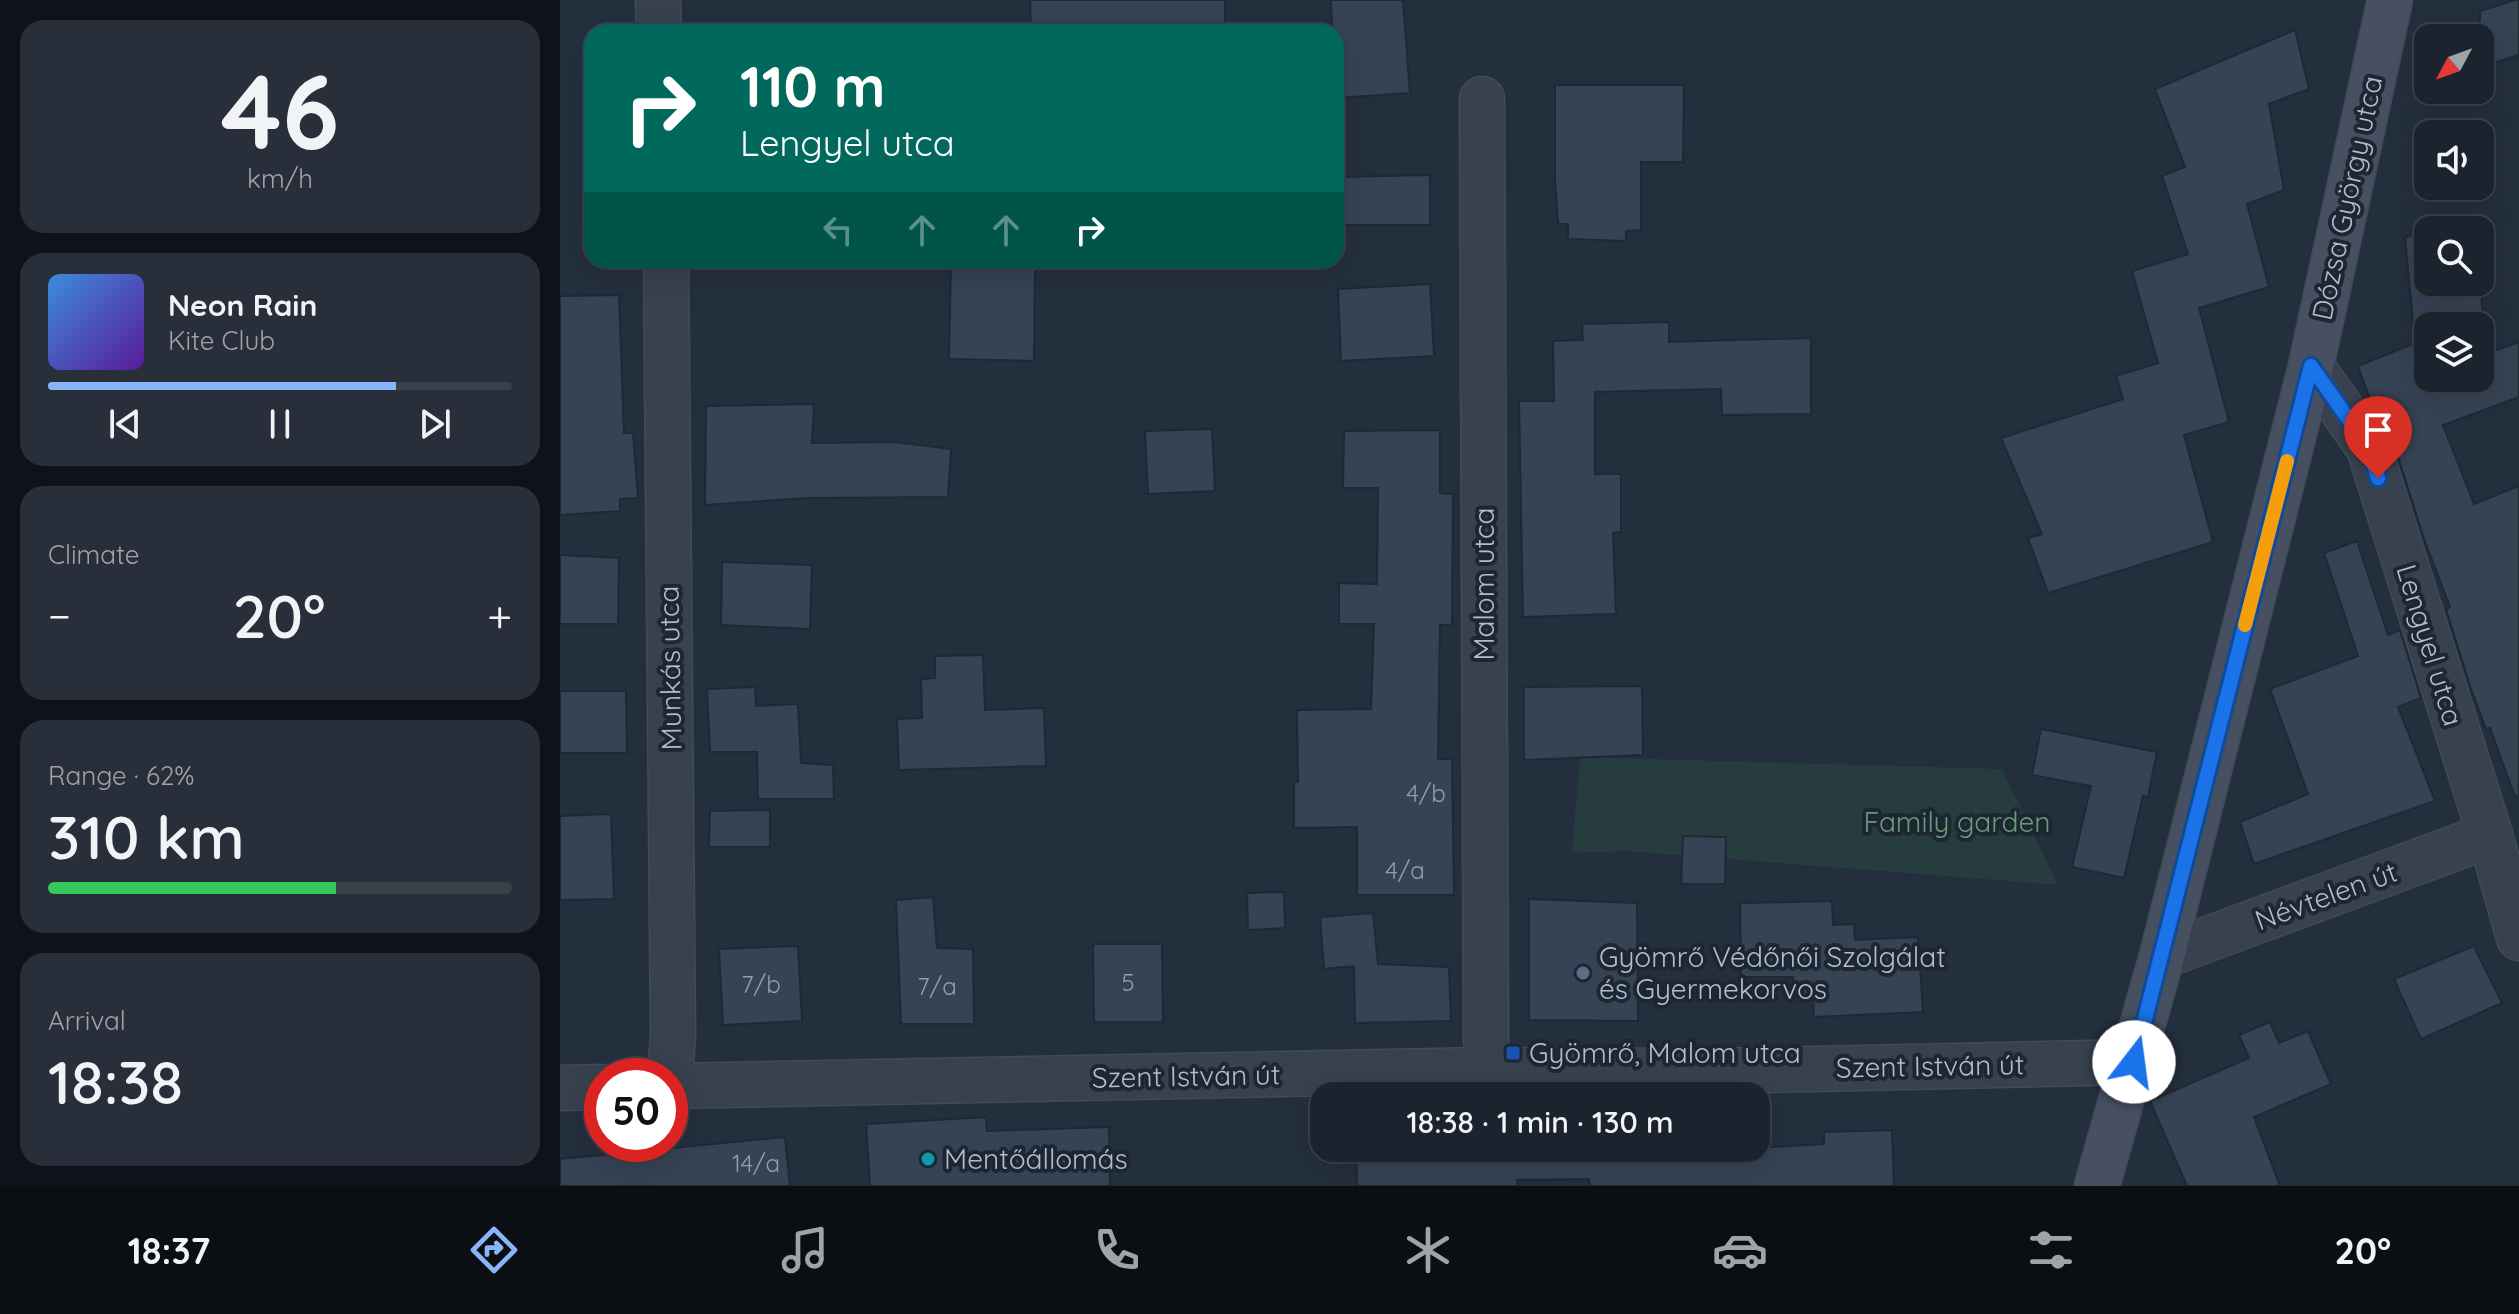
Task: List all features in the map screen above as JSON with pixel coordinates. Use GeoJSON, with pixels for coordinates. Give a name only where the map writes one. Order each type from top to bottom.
{"type":"FeatureCollection","features":[{"type":"Feature","properties":{"kind":"main road","name":"Dózsa György utca"},"geometry":{"type":"LineString","coordinates":[[2097,1186],[2162,956],[2311,366],[2390,0]]}},
{"type":"Feature","properties":{"kind":"street"},"geometry":{"type":"LineString","coordinates":[[658,0],[659,24]]}},
{"type":"Feature","properties":{"kind":"street","name":"Malom utca"},"geometry":{"type":"LineString","coordinates":[[1482,99],[1488,1070]]}},
{"type":"Feature","properties":{"kind":"street","name":"Munkás utca"},"geometry":{"type":"LineString","coordinates":[[666,268],[671,1058]]}},
{"type":"Feature","properties":{"kind":"street","name":"Lengyel utca"},"geometry":{"type":"LineString","coordinates":[[2311,366],[2369,448],[2490,835],[2519,938]]}},
{"type":"Feature","properties":{"kind":"street","name":"Névtelen út"},"geometry":{"type":"LineString","coordinates":[[2162,956],[2490,835]]}},
{"type":"Feature","properties":{"kind":"street","name":"Szent István út"},"geometry":{"type":"LineString","coordinates":[[688,1086],[1488,1070],[1716,1071],[2134,1062]]}},
{"type":"Feature","properties":{"kind":"street"},"geometry":{"type":"LineString","coordinates":[[560,1088],[584,1087]]}},
{"type":"Feature","properties":{"kind":"green space","name":"Family garden"},"geometry":{"type":"Polygon","coordinates":[[[1580,757],[2002,769],[2058,885],[1626,851],[1572,853],[1580,757]]]}},
{"type":"Feature","properties":{"kind":"building"},"geometry":{"type":"Polygon","coordinates":[[[1030,0],[1225,0],[1225,24],[1031,24],[1030,0]]]}},
{"type":"Feature","properties":{"kind":"building"},"geometry":{"type":"Polygon","coordinates":[[[1331,0],[1403,0],[1410,93],[1344,97],[1344,24],[1332,24],[1331,0]]]}},
{"type":"Feature","properties":{"kind":"building"},"geometry":{"type":"Polygon","coordinates":[[[2519,0],[2519,55],[2494,63],[2494,24],[2480,24],[2480,11],[2519,0]]]}},
{"type":"Feature","properties":{"kind":"building"},"geometry":{"type":"Polygon","coordinates":[[[2295,30],[2309,89],[2269,104],[2284,190],[2247,204],[2269,287],[2199,308],[2229,422],[2184,435],[2213,542],[2048,593],[2028,538],[2042,534],[2001,438],[2123,399],[2116,376],[2158,363],[2132,271],[2188,254],[2162,176],[2185,167],[2155,89],[2295,30]]]}},
{"type":"Feature","properties":{"kind":"building"},"geometry":{"type":"Polygon","coordinates":[[[1555,85],[1684,85],[1683,162],[1641,162],[1641,230],[1626,231],[1626,241],[1568,239],[1568,224],[1558,224],[1555,85]]]}},
{"type":"Feature","properties":{"kind":"building"},"geometry":{"type":"Polygon","coordinates":[[[1430,175],[1430,225],[1344,225],[1344,177],[1430,175]]]}},
{"type":"Feature","properties":{"kind":"building"},"geometry":{"type":"Polygon","coordinates":[[[2414,234],[2414,296],[2481,296],[2482,312],[2414,312],[2414,332],[2405,238],[2414,234]]]}},
{"type":"Feature","properties":{"kind":"building"},"geometry":{"type":"Polygon","coordinates":[[[951,268],[1035,268],[1034,361],[949,359],[951,268]]]}},
{"type":"Feature","properties":{"kind":"building"},"geometry":{"type":"Polygon","coordinates":[[[1430,284],[1434,356],[1341,361],[1338,289],[1430,284]]]}},
{"type":"Feature","properties":{"kind":"building"},"geometry":{"type":"Polygon","coordinates":[[[619,295],[624,433],[633,433],[638,498],[620,499],[620,511],[560,515],[560,296],[619,295]]]}},
{"type":"Feature","properties":{"kind":"building"},"geometry":{"type":"Polygon","coordinates":[[[1669,322],[1669,342],[1811,338],[1811,414],[1722,415],[1721,389],[1595,392],[1595,474],[1621,474],[1621,532],[1613,533],[1616,614],[1523,617],[1519,401],[1554,401],[1553,341],[1583,340],[1582,324],[1669,322]]]}},
{"type":"Feature","properties":{"kind":"building"},"geometry":{"type":"Polygon","coordinates":[[[2519,342],[2519,397],[2443,425],[2474,504],[2519,486],[2519,796],[2515,797],[2490,728],[2486,729],[2446,609],[2450,607],[2424,539],[2393,441],[2376,415],[2358,366],[2414,343],[2414,392],[2494,392],[2494,351],[2519,342]]]}},
{"type":"Feature","properties":{"kind":"building"},"geometry":{"type":"Polygon","coordinates":[[[814,404],[812,443],[894,442],[951,449],[948,497],[808,498],[705,505],[706,406],[814,404]]]}},
{"type":"Feature","properties":{"kind":"building"},"geometry":{"type":"Polygon","coordinates":[[[1212,429],[1215,491],[1148,494],[1145,431],[1212,429]]]}},
{"type":"Feature","properties":{"kind":"building"},"geometry":{"type":"Polygon","coordinates":[[[1440,430],[1440,493],[1453,494],[1452,625],[1440,625],[1438,759],[1452,759],[1454,895],[1357,895],[1357,827],[1294,828],[1294,782],[1298,782],[1297,710],[1371,709],[1374,624],[1339,624],[1339,583],[1377,584],[1378,488],[1343,488],[1344,431],[1440,430]]]}},
{"type":"Feature","properties":{"kind":"building"},"geometry":{"type":"Polygon","coordinates":[[[2357,541],[2388,635],[2400,630],[2421,698],[2398,707],[2435,801],[2254,864],[2240,822],[2308,794],[2270,689],[2358,656],[2324,553],[2357,541]]]}},
{"type":"Feature","properties":{"kind":"building"},"geometry":{"type":"Polygon","coordinates":[[[560,555],[619,558],[618,624],[560,624],[560,555]]]}},
{"type":"Feature","properties":{"kind":"building"},"geometry":{"type":"Polygon","coordinates":[[[722,562],[812,565],[810,629],[721,625],[722,562]]]}},
{"type":"Feature","properties":{"kind":"building"},"geometry":{"type":"Polygon","coordinates":[[[983,655],[985,710],[1044,708],[1046,766],[899,770],[897,719],[922,718],[921,679],[935,678],[935,656],[983,655]]]}},
{"type":"Feature","properties":{"kind":"building"},"geometry":{"type":"Polygon","coordinates":[[[1642,686],[1643,755],[1524,760],[1524,687],[1642,686]]]}},
{"type":"Feature","properties":{"kind":"building"},"geometry":{"type":"Polygon","coordinates":[[[755,687],[756,706],[798,704],[801,763],[833,765],[834,799],[758,799],[757,752],[710,752],[707,689],[755,687]]]}},
{"type":"Feature","properties":{"kind":"building"},"geometry":{"type":"Polygon","coordinates":[[[560,691],[626,691],[627,753],[560,753],[560,691]]]}},
{"type":"Feature","properties":{"kind":"building"},"geometry":{"type":"Polygon","coordinates":[[[2041,729],[2157,752],[2148,797],[2143,796],[2124,878],[2072,867],[2091,786],[2032,775],[2041,729]]]}},
{"type":"Feature","properties":{"kind":"building"},"geometry":{"type":"Polygon","coordinates":[[[770,810],[770,847],[709,847],[710,811],[770,810]]]}},
{"type":"Feature","properties":{"kind":"building"},"geometry":{"type":"Polygon","coordinates":[[[611,814],[614,899],[560,900],[560,816],[611,814]]]}},
{"type":"Feature","properties":{"kind":"building"},"geometry":{"type":"Polygon","coordinates":[[[1683,836],[1726,837],[1725,884],[1681,884],[1683,836]]]}},
{"type":"Feature","properties":{"kind":"building"},"geometry":{"type":"Polygon","coordinates":[[[1284,892],[1285,928],[1248,930],[1247,893],[1284,892]]]}},
{"type":"Feature","properties":{"kind":"building"},"geometry":{"type":"Polygon","coordinates":[[[933,897],[937,948],[973,949],[974,1024],[901,1024],[896,900],[933,897]]]}},
{"type":"Feature","properties":{"kind":"building","name":"Gyömrő Védőnői Szolgálat és Gyermekorvos"},"geometry":{"type":"Polygon","coordinates":[[[1529,899],[1637,903],[1638,1021],[1529,1020],[1529,899]]]}},
{"type":"Feature","properties":{"kind":"building"},"geometry":{"type":"Polygon","coordinates":[[[1832,901],[1833,925],[1854,924],[1855,940],[1918,937],[1923,1012],[1814,1017],[1813,996],[1795,997],[1793,977],[1741,977],[1740,903],[1832,901]]]}},
{"type":"Feature","properties":{"kind":"building"},"geometry":{"type":"Polygon","coordinates":[[[1373,913],[1378,964],[1449,967],[1451,1021],[1355,1023],[1354,966],[1324,969],[1320,917],[1373,913]]]}},
{"type":"Feature","properties":{"kind":"building"},"geometry":{"type":"Polygon","coordinates":[[[1093,944],[1162,944],[1163,1022],[1094,1022],[1093,944]]]}},
{"type":"Feature","properties":{"kind":"building"},"geometry":{"type":"Polygon","coordinates":[[[798,946],[802,1021],[723,1025],[719,949],[798,946]]]}},
{"type":"Feature","properties":{"kind":"building"},"geometry":{"type":"Polygon","coordinates":[[[2474,946],[2502,1003],[2421,1039],[2394,979],[2474,946]]]}},
{"type":"Feature","properties":{"kind":"building"},"geometry":{"type":"Polygon","coordinates":[[[2270,1022],[2279,1043],[2308,1031],[2331,1084],[2254,1117],[2280,1186],[2187,1186],[2150,1101],[2249,1058],[2239,1035],[2270,1022]]]}},
{"type":"Feature","properties":{"kind":"building"},"geometry":{"type":"Polygon","coordinates":[[[986,1117],[987,1131],[1109,1127],[1110,1186],[870,1186],[866,1124],[986,1117]]]}},
{"type":"Feature","properties":{"kind":"building"},"geometry":{"type":"Polygon","coordinates":[[[1892,1130],[1894,1186],[1590,1186],[1589,1179],[1517,1180],[1517,1186],[1357,1186],[1356,1162],[1770,1162],[1770,1147],[1824,1144],[1824,1132],[1892,1130]]]}},
{"type":"Feature","properties":{"kind":"building"},"geometry":{"type":"Polygon","coordinates":[[[785,1137],[790,1186],[560,1186],[560,1159],[584,1157],[584,1162],[688,1162],[688,1146],[785,1137]]]}},
{"type":"Feature","properties":{"kind":"slow traffic"},"geometry":{"type":"LineString","coordinates":[[2245,625],[2287,461]]}},
{"type":"Feature","properties":{"kind":"place","name":"Gyömrő Védőnői Szolgálat és Gyermekorvos"},"geometry":{"type":"Point","coordinates":[1583,973]}},
{"type":"Feature","properties":{"kind":"place","name":"Gyömrő, Malom utca"},"geometry":{"type":"Point","coordinates":[1513,1053]}},
{"type":"Feature","properties":{"kind":"place","name":"Mentőállomás"},"geometry":{"type":"Point","coordinates":[928,1159]}},
{"type":"Feature","properties":{"kind":"route"},"geometry":{"type":"LineString","coordinates":[[2134,1062],[2311,366],[2369,448],[2378,478]]}}]}
